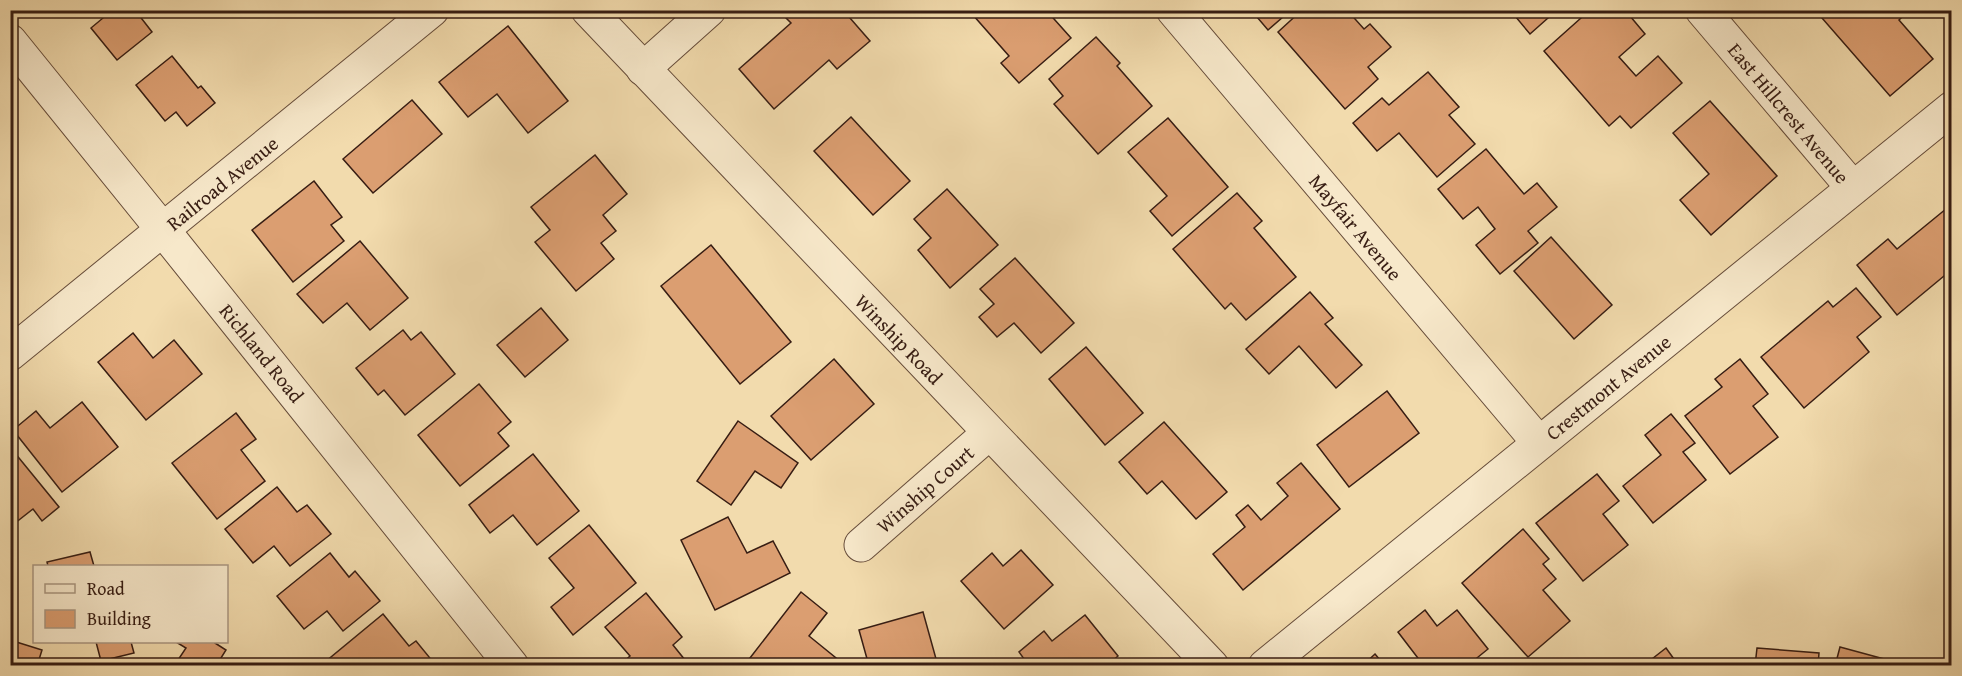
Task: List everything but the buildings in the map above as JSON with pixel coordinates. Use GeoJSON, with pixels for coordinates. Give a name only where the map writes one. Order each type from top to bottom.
{"type":"FeatureCollection","features":[{"type":"Feature","properties":{"kind":"street","name":"Railroad Avenue"},"geometry":{"type":"LineString","coordinates":[[10,354],[432,10]]}},
{"type":"Feature","properties":{"kind":"street","name":"Winship Road"},"geometry":{"type":"LineString","coordinates":[[588,10],[1212,666]]}},
{"type":"Feature","properties":{"kind":"street"},"geometry":{"type":"LineString","coordinates":[[643,69],[709,10]]}},
{"type":"Feature","properties":{"kind":"street","name":"Mayfair Avenue"},"geometry":{"type":"LineString","coordinates":[[1173,10],[1539,443]]}},
{"type":"Feature","properties":{"kind":"street","name":"East Hillcrest Avenue"},"geometry":{"type":"LineString","coordinates":[[1702,10],[1853,188]]}},
{"type":"Feature","properties":{"kind":"street","name":"Richland Road"},"geometry":{"type":"LineString","coordinates":[[10,41],[512,666]]}},
{"type":"Feature","properties":{"kind":"street","name":"Crestmont Avenue"},"geometry":{"type":"LineString","coordinates":[[1265,666],[1952,108]]}},
{"type":"Feature","properties":{"kind":"street","name":"Winship Court"},"geometry":{"type":"LineString","coordinates":[[861,545],[989,433]]}}]}
